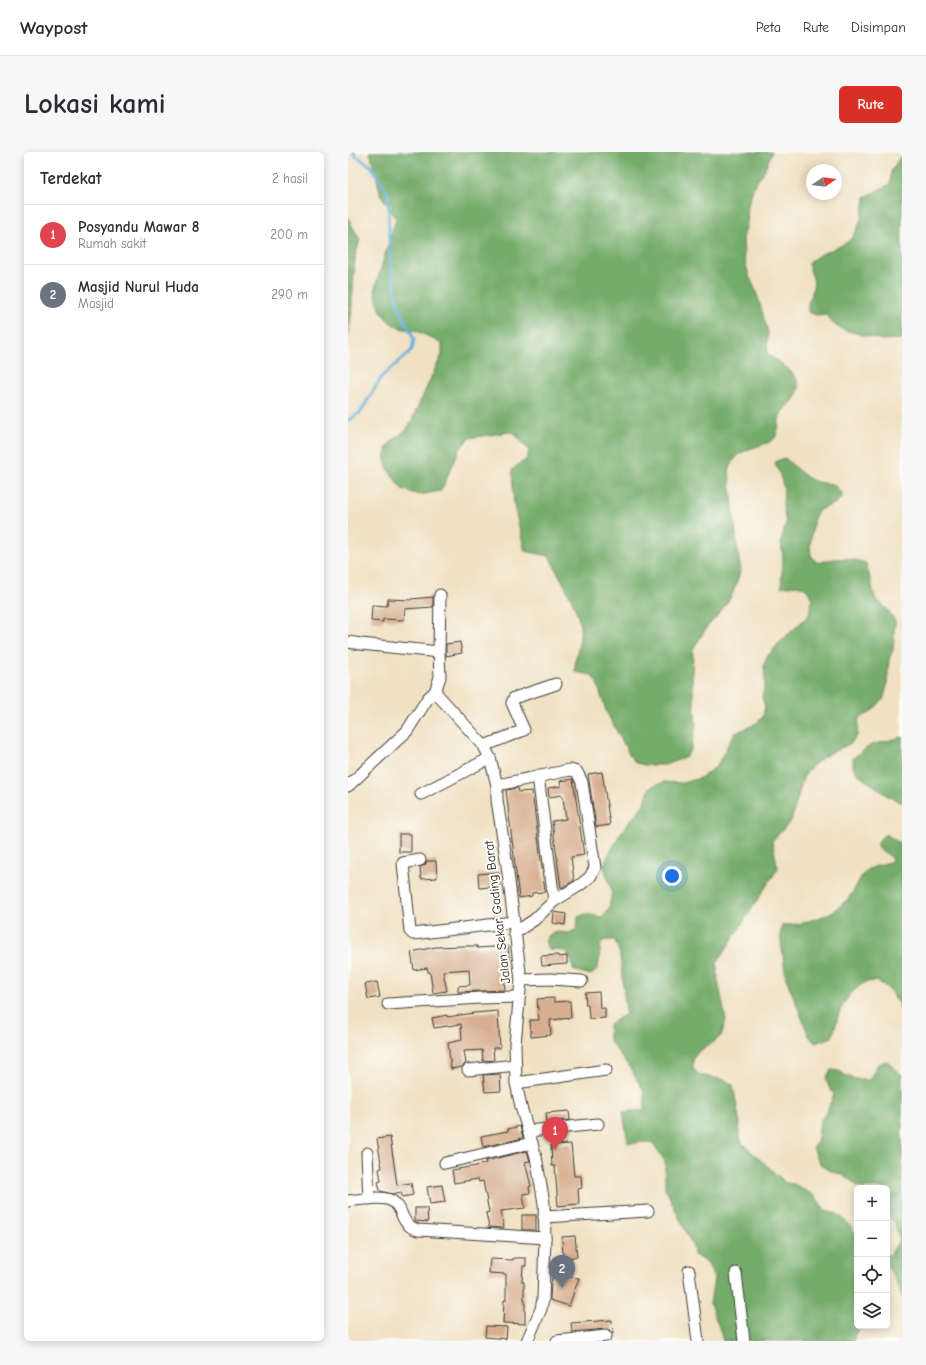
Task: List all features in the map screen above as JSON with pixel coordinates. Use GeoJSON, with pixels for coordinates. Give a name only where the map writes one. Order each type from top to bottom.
{"type":"FeatureCollection","features":[{"type":"Feature","properties":{"kind":"street"},"geometry":{"type":"LineString","coordinates":[[348,786],[407,731],[425,703],[435,692],[440,677],[440,595]]}},
{"type":"Feature","properties":{"kind":"street"},"geometry":{"type":"LineString","coordinates":[[348,642],[439,652]]}},
{"type":"Feature","properties":{"kind":"street"},"geometry":{"type":"LineString","coordinates":[[484,746],[524,730],[512,702],[514,698],[556,684]]}},
{"type":"Feature","properties":{"kind":"street","name":"Jalan Sekar Gading Barat"},"geometry":{"type":"LineString","coordinates":[[435,692],[484,746],[490,758],[497,785],[497,800],[507,865],[513,927],[521,980],[515,1044],[516,1083],[532,1143],[542,1189],[544,1217],[545,1238],[543,1300],[541,1309],[527,1341]]}},
{"type":"Feature","properties":{"kind":"street"},"geometry":{"type":"LineString","coordinates":[[421,794],[490,758]]}},
{"type":"Feature","properties":{"kind":"street"},"geometry":{"type":"LineString","coordinates":[[420,860],[403,863],[410,931],[412,934],[513,927],[534,920],[554,901],[580,885],[592,875],[595,868],[582,782],[577,772],[570,770],[497,785]]}},
{"type":"Feature","properties":{"kind":"street"},"geometry":{"type":"LineString","coordinates":[[538,776],[554,901]]}},
{"type":"Feature","properties":{"kind":"street"},"geometry":{"type":"LineString","coordinates":[[521,980],[582,980]]}},
{"type":"Feature","properties":{"kind":"street"},"geometry":{"type":"LineString","coordinates":[[388,1004],[519,997]]}},
{"type":"Feature","properties":{"kind":"street"},"geometry":{"type":"LineString","coordinates":[[468,1070],[516,1065]]}},
{"type":"Feature","properties":{"kind":"street"},"geometry":{"type":"LineString","coordinates":[[516,1083],[606,1070]]}},
{"type":"Feature","properties":{"kind":"street"},"geometry":{"type":"LineString","coordinates":[[528,1131],[598,1124]]}},
{"type":"Feature","properties":{"kind":"street"},"geometry":{"type":"LineString","coordinates":[[444,1163],[532,1143]]}},
{"type":"Feature","properties":{"kind":"street"},"geometry":{"type":"LineString","coordinates":[[367,1153],[369,1199]]}},
{"type":"Feature","properties":{"kind":"street"},"geometry":{"type":"LineString","coordinates":[[348,1201],[369,1199],[394,1201],[407,1224],[418,1230],[545,1238]]}},
{"type":"Feature","properties":{"kind":"street"},"geometry":{"type":"LineString","coordinates":[[544,1217],[648,1211]]}},
{"type":"Feature","properties":{"kind":"street"},"geometry":{"type":"LineString","coordinates":[[689,1271],[698,1341]]}},
{"type":"Feature","properties":{"kind":"street"},"geometry":{"type":"LineString","coordinates":[[736,1273],[744,1341]]}},
{"type":"Feature","properties":{"kind":"street"},"geometry":{"type":"LineString","coordinates":[[557,1341],[606,1336]]}},
{"type":"Feature","properties":{"kind":"green space"},"geometry":{"type":"Polygon","coordinates":[[[370,152],[772,152],[764,171],[754,186],[748,205],[747,223],[743,239],[744,257],[768,332],[767,354],[796,377],[798,390],[795,398],[781,414],[777,435],[775,438],[772,441],[741,453],[733,461],[731,466],[729,473],[741,570],[732,595],[720,613],[707,627],[693,649],[692,677],[696,724],[691,749],[686,757],[665,765],[645,765],[636,763],[630,756],[606,711],[597,683],[592,675],[575,672],[575,663],[580,636],[578,616],[564,584],[549,556],[525,551],[514,506],[512,470],[526,460],[529,451],[515,434],[519,434],[509,432],[469,438],[459,450],[441,491],[419,495],[402,489],[388,469],[385,460],[386,449],[391,442],[406,430],[411,422],[442,355],[442,344],[417,331],[403,329],[388,321],[379,306],[375,288],[396,219],[381,195],[370,152]]]}},
{"type":"Feature","properties":{"kind":"green space"},"geometry":{"type":"Polygon","coordinates":[[[902,154],[902,339],[882,340],[844,330],[836,326],[826,314],[816,315],[808,312],[808,303],[812,294],[814,281],[808,264],[820,255],[849,241],[857,230],[862,216],[865,197],[890,184],[891,172],[902,154]]]}},
{"type":"Feature","properties":{"kind":"green space"},"geometry":{"type":"Polygon","coordinates":[[[348,218],[360,240],[355,257],[351,318],[348,338],[348,218]]]}},
{"type":"Feature","properties":{"kind":"green space"},"geometry":{"type":"Polygon","coordinates":[[[785,458],[808,478],[817,482],[836,486],[843,496],[836,503],[819,510],[814,518],[810,545],[811,555],[817,563],[842,558],[866,563],[875,598],[888,610],[895,621],[893,650],[889,659],[887,686],[883,700],[870,713],[859,718],[857,736],[851,743],[823,757],[809,769],[803,778],[791,821],[772,841],[778,868],[717,963],[718,981],[726,1020],[721,1036],[699,1051],[693,1059],[693,1068],[699,1075],[725,1080],[733,1085],[740,1124],[739,1134],[742,1143],[786,1183],[794,1184],[815,1196],[825,1210],[831,1211],[840,1216],[854,1231],[854,1329],[859,1329],[854,1336],[854,1341],[723,1341],[710,1304],[714,1277],[707,1262],[694,1255],[693,1247],[665,1188],[665,1161],[652,1142],[628,1143],[623,1112],[644,1110],[645,1101],[643,1090],[630,1068],[609,1040],[609,1024],[626,1014],[620,955],[615,940],[605,940],[601,942],[598,969],[591,975],[573,970],[571,959],[565,951],[549,950],[546,940],[548,936],[557,932],[569,933],[577,929],[578,917],[585,914],[602,917],[609,909],[612,891],[603,865],[620,834],[644,804],[650,787],[664,782],[682,783],[700,778],[716,767],[734,734],[757,723],[763,716],[765,707],[762,697],[765,684],[764,665],[767,657],[779,643],[809,615],[812,597],[806,589],[799,586],[781,587],[783,558],[781,541],[786,523],[783,506],[784,489],[775,464],[776,461],[785,458]]]}},
{"type":"Feature","properties":{"kind":"green space"},"geometry":{"type":"Polygon","coordinates":[[[902,737],[902,803],[888,796],[859,775],[853,767],[853,758],[871,745],[902,737]]]}},
{"type":"Feature","properties":{"kind":"green space"},"geometry":{"type":"Polygon","coordinates":[[[886,834],[902,845],[902,1011],[894,996],[885,986],[876,981],[863,984],[851,993],[843,1005],[832,1037],[815,1043],[809,1036],[786,978],[780,934],[782,925],[800,924],[832,913],[848,899],[862,875],[868,869],[892,861],[890,856],[878,848],[879,840],[886,834]]]}},
{"type":"Feature","properties":{"kind":"green space"},"geometry":{"type":"Polygon","coordinates":[[[887,1061],[902,1075],[902,1298],[900,1289],[890,1271],[890,1256],[899,1239],[895,1223],[890,1218],[890,1185],[856,1185],[845,1176],[828,1170],[821,1165],[813,1148],[818,1139],[820,1121],[826,1113],[834,1095],[826,1078],[831,1070],[840,1071],[846,1076],[853,1078],[869,1080],[878,1064],[887,1061]]]}},
{"type":"Feature","properties":{"kind":"building"},"geometry":{"type":"Polygon","coordinates":[[[433,597],[433,607],[405,609],[404,620],[383,619],[383,622],[371,621],[372,605],[387,606],[388,599],[411,600],[433,597]]]}},
{"type":"Feature","properties":{"kind":"building"},"geometry":{"type":"Polygon","coordinates":[[[460,642],[462,653],[446,656],[446,644],[460,642]]]}},
{"type":"Feature","properties":{"kind":"building"},"geometry":{"type":"Polygon","coordinates":[[[602,772],[610,825],[596,827],[588,774],[602,772]]]}},
{"type":"Feature","properties":{"kind":"building"},"geometry":{"type":"Polygon","coordinates":[[[573,779],[584,855],[571,857],[574,881],[561,888],[552,821],[566,819],[562,795],[549,797],[548,788],[561,786],[560,781],[573,779]]]}},
{"type":"Feature","properties":{"kind":"building"},"geometry":{"type":"Polygon","coordinates":[[[518,788],[519,792],[532,791],[545,892],[532,893],[532,896],[519,898],[506,790],[518,788]]]}},
{"type":"Feature","properties":{"kind":"building"},"geometry":{"type":"Polygon","coordinates":[[[399,834],[411,834],[411,852],[399,852],[399,834]]]}},
{"type":"Feature","properties":{"kind":"building"},"geometry":{"type":"Polygon","coordinates":[[[427,861],[436,861],[437,878],[421,879],[420,867],[425,865],[427,861]]]}},
{"type":"Feature","properties":{"kind":"building"},"geometry":{"type":"Polygon","coordinates":[[[499,872],[500,886],[479,888],[478,874],[499,872]]]}},
{"type":"Feature","properties":{"kind":"building"},"geometry":{"type":"Polygon","coordinates":[[[554,912],[566,914],[565,925],[553,923],[554,912]]]}},
{"type":"Feature","properties":{"kind":"building"},"geometry":{"type":"Polygon","coordinates":[[[477,946],[477,948],[508,946],[508,977],[504,977],[505,990],[458,992],[458,986],[470,985],[469,969],[443,971],[447,991],[433,993],[430,972],[428,972],[427,968],[414,970],[411,952],[436,947],[477,946]]]}},
{"type":"Feature","properties":{"kind":"building"},"geometry":{"type":"Polygon","coordinates":[[[558,955],[558,957],[567,956],[567,964],[542,966],[541,956],[558,955]]]}},
{"type":"Feature","properties":{"kind":"building"},"geometry":{"type":"Polygon","coordinates":[[[377,982],[380,997],[368,999],[365,984],[377,982]]]}},
{"type":"Feature","properties":{"kind":"building"},"geometry":{"type":"Polygon","coordinates":[[[599,992],[600,1008],[605,1008],[605,1018],[589,1019],[585,993],[599,992]]]}},
{"type":"Feature","properties":{"kind":"building"},"geometry":{"type":"Polygon","coordinates":[[[554,998],[554,1002],[570,1001],[571,1018],[550,1020],[551,1035],[531,1037],[530,1020],[539,1020],[537,999],[554,998]]]}},
{"type":"Feature","properties":{"kind":"building"},"geometry":{"type":"Polygon","coordinates":[[[498,1011],[500,1048],[493,1048],[494,1060],[483,1061],[482,1050],[464,1051],[466,1063],[462,1067],[451,1069],[448,1043],[462,1040],[461,1024],[434,1028],[432,1018],[447,1015],[447,1017],[498,1011]]]}},
{"type":"Feature","properties":{"kind":"building"},"geometry":{"type":"Polygon","coordinates":[[[500,1074],[501,1091],[485,1092],[483,1075],[500,1074]]]}},
{"type":"Feature","properties":{"kind":"building"},"geometry":{"type":"Polygon","coordinates":[[[569,1111],[570,1120],[547,1122],[546,1113],[569,1111]]]}},
{"type":"Feature","properties":{"kind":"building"},"geometry":{"type":"Polygon","coordinates":[[[520,1126],[523,1138],[483,1147],[481,1136],[508,1131],[508,1129],[520,1126]]]}},
{"type":"Feature","properties":{"kind":"building"},"geometry":{"type":"Polygon","coordinates":[[[390,1137],[397,1185],[411,1183],[413,1195],[402,1197],[401,1192],[393,1194],[380,1191],[378,1182],[381,1181],[379,1169],[382,1168],[377,1139],[390,1137]]]}},
{"type":"Feature","properties":{"kind":"building"},"geometry":{"type":"Polygon","coordinates":[[[571,1144],[574,1176],[581,1176],[582,1188],[578,1189],[579,1204],[558,1206],[555,1166],[552,1166],[551,1145],[571,1144]]]}},
{"type":"Feature","properties":{"kind":"building"},"geometry":{"type":"Polygon","coordinates":[[[527,1151],[530,1161],[525,1162],[531,1186],[529,1187],[530,1193],[523,1194],[525,1208],[501,1211],[504,1228],[489,1227],[486,1213],[489,1212],[483,1181],[479,1182],[478,1179],[454,1183],[452,1170],[476,1166],[486,1163],[485,1161],[527,1151]]]}},
{"type":"Feature","properties":{"kind":"building"},"geometry":{"type":"Polygon","coordinates":[[[442,1185],[445,1202],[430,1204],[427,1187],[442,1185]]]}},
{"type":"Feature","properties":{"kind":"building"},"geometry":{"type":"Polygon","coordinates":[[[415,1208],[427,1208],[428,1222],[415,1221],[415,1208]]]}},
{"type":"Feature","properties":{"kind":"building"},"geometry":{"type":"Polygon","coordinates":[[[522,1215],[536,1215],[536,1230],[522,1230],[522,1215]]]}},
{"type":"Feature","properties":{"kind":"building"},"geometry":{"type":"Polygon","coordinates":[[[575,1236],[577,1257],[563,1258],[562,1237],[575,1236]]]}},
{"type":"Feature","properties":{"kind":"building"},"geometry":{"type":"Polygon","coordinates":[[[513,1258],[526,1258],[526,1266],[523,1266],[522,1282],[524,1282],[525,1324],[503,1323],[504,1300],[506,1300],[506,1274],[489,1273],[490,1259],[513,1260],[513,1258]]]}},
{"type":"Feature","properties":{"kind":"building"},"geometry":{"type":"Polygon","coordinates":[[[553,1275],[579,1278],[569,1306],[550,1300],[553,1275]]]}},
{"type":"Feature","properties":{"kind":"building"},"geometry":{"type":"Polygon","coordinates":[[[612,1320],[613,1334],[606,1329],[572,1332],[571,1323],[612,1320]]]}},
{"type":"Feature","properties":{"kind":"building"},"geometry":{"type":"Polygon","coordinates":[[[486,1326],[507,1327],[506,1339],[485,1337],[486,1326]]]}},
{"type":"Feature","properties":{"kind":"waterway"},"geometry":{"type":"LineString","coordinates":[[348,420],[360,413],[381,378],[412,350],[414,339],[398,306],[392,272],[389,239],[388,193],[371,166],[356,156],[353,152]]}},
{"type":"Feature","properties":{"kind":"place","name":"Posyandu Mawar 8"},"geometry":{"type":"Point","coordinates":[555,1150]}},
{"type":"Feature","properties":{"kind":"place","name":"Masjid Nurul Huda"},"geometry":{"type":"Point","coordinates":[562,1288]}}]}
